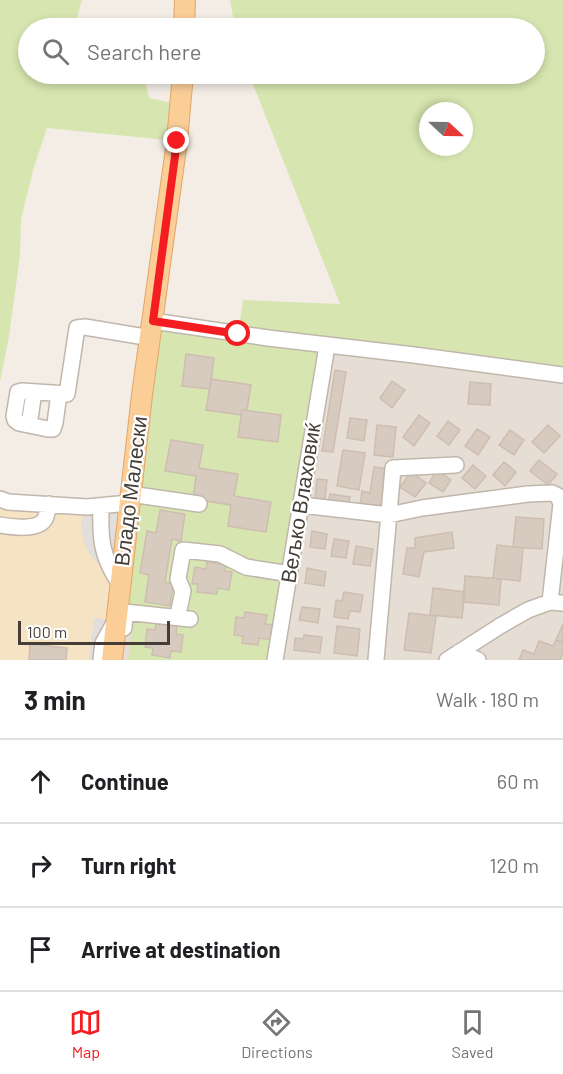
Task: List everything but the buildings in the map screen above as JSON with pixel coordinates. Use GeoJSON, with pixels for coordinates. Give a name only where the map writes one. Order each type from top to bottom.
{"type":"FeatureCollection","features":[{"type":"Feature","properties":{"kind":"main road"},"geometry":{"type":"LineString","coordinates":[[184,18],[185,0]]}},
{"type":"Feature","properties":{"kind":"main road","name":"Владо Малески"},"geometry":{"type":"LineString","coordinates":[[108,656],[116,620],[177,141],[182,84]]}},
{"type":"Feature","properties":{"kind":"street"},"geometry":{"type":"LineString","coordinates":[[59,394],[53,429],[19,423],[15,420],[18,392],[67,394],[77,328],[85,327],[152,330],[327,346],[563,375]]}},
{"type":"Feature","properties":{"kind":"street","name":"Вељко Влаховиќ"},"geometry":{"type":"LineString","coordinates":[[275,660],[327,346]]}},
{"type":"Feature","properties":{"kind":"street"},"geometry":{"type":"LineString","coordinates":[[376,660],[393,468],[456,465]]}},
{"type":"Feature","properties":{"kind":"street"},"geometry":{"type":"LineString","coordinates":[[301,505],[389,515],[434,506],[528,494],[552,493],[558,496],[561,504],[556,603],[528,610],[453,656]]}},
{"type":"Feature","properties":{"kind":"street"},"geometry":{"type":"LineString","coordinates":[[1,504],[8,502],[87,507],[130,499],[200,504]]}},
{"type":"Feature","properties":{"kind":"street"},"geometry":{"type":"LineString","coordinates":[[0,525],[25,527],[39,525],[45,519],[49,504]]}},
{"type":"Feature","properties":{"kind":"street"},"geometry":{"type":"LineString","coordinates":[[101,506],[100,526],[103,550],[110,569],[120,584]]}},
{"type":"Feature","properties":{"kind":"street"},"geometry":{"type":"LineString","coordinates":[[108,656],[121,650],[125,612],[184,615],[183,591],[178,579],[183,550],[220,554],[246,567],[290,573]]}},
{"type":"Feature","properties":{"kind":"street"},"geometry":{"type":"LineString","coordinates":[[453,656],[478,660]]}},
{"type":"Feature","properties":{"kind":"shaded area"},"geometry":{"type":"Polygon","coordinates":[[[153,321],[563,375],[563,660],[0,660],[8,502],[129,503],[153,321]]]}},
{"type":"Feature","properties":{"kind":"shaded area"},"geometry":{"type":"Polygon","coordinates":[[[129,503],[120,584],[88,552],[83,539],[81,523],[87,507],[129,503]]]}},
{"type":"Feature","properties":{"kind":"shaded area"},"geometry":{"type":"Polygon","coordinates":[[[94,618],[116,620],[112,660],[89,660],[94,618]]]}},
{"type":"Feature","properties":{"kind":"green space"},"geometry":{"type":"Polygon","coordinates":[[[0,0],[82,0],[77,18],[18,18],[18,84],[146,84],[149,98],[181,105],[177,141],[47,128],[21,219],[20,256],[0,382],[0,0]]]}},
{"type":"Feature","properties":{"kind":"green space"},"geometry":{"type":"Polygon","coordinates":[[[230,0],[563,0],[563,375],[327,346],[275,660],[128,660],[136,605],[118,603],[153,321],[238,334],[243,300],[340,304],[253,84],[545,84],[545,18],[233,18],[230,0]]]}},
{"type":"Feature","properties":{"kind":"sand"},"geometry":{"type":"Polygon","coordinates":[[[0,499],[87,507],[105,571],[120,590],[116,620],[94,619],[89,660],[0,660],[0,499]]]}},
{"type":"Feature","properties":{"kind":"route"},"geometry":{"type":"LineString","coordinates":[[177,141],[153,321],[238,334]]}}]}
